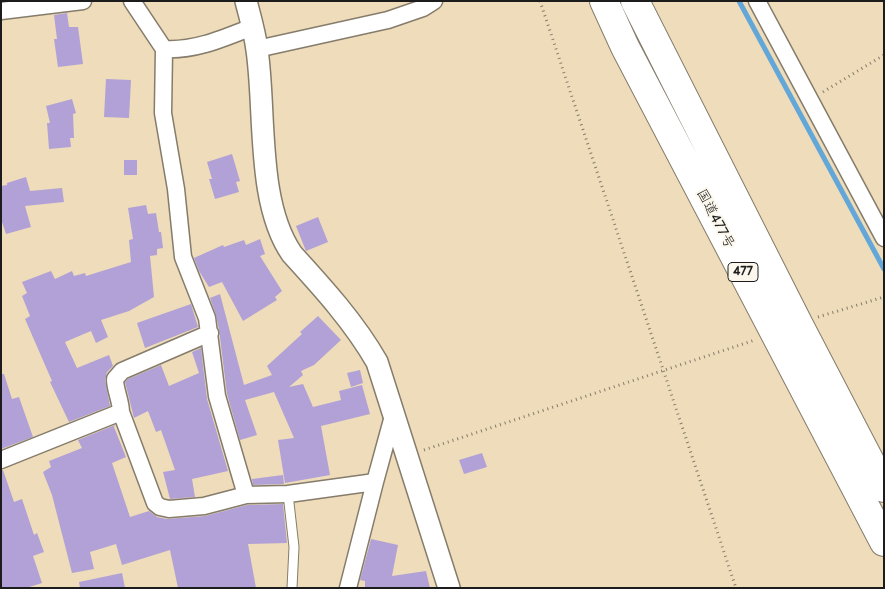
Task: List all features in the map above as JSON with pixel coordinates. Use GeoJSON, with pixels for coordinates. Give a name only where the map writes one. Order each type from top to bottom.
{"type":"FeatureCollection","features":[{"type":"Feature","properties":{"kind":"highway","name":"国道477号"},"geometry":{"type":"LineString","coordinates":[[604,1],[625,47],[786,328],[884,488]]}},
{"type":"Feature","properties":{"kind":"highway","name":"国道477号"},"geometry":{"type":"LineString","coordinates":[[635,1],[884,542]]}},
{"type":"Feature","properties":{"kind":"street"},"geometry":{"type":"LineString","coordinates":[[1,11],[83,1]]}},
{"type":"Feature","properties":{"kind":"street"},"geometry":{"type":"LineString","coordinates":[[132,1],[164,49],[163,113],[176,189],[183,257],[207,318],[217,396],[246,495]]}},
{"type":"Feature","properties":{"kind":"street"},"geometry":{"type":"LineString","coordinates":[[246,1],[257,49],[267,186],[283,238],[292,254],[334,300],[363,338],[377,362],[449,588]]}},
{"type":"Feature","properties":{"kind":"street"},"geometry":{"type":"LineString","coordinates":[[257,49],[388,20],[423,8],[434,1]]}},
{"type":"Feature","properties":{"kind":"street"},"geometry":{"type":"LineString","coordinates":[[757,1],[884,238]]}},
{"type":"Feature","properties":{"kind":"street"},"geometry":{"type":"LineString","coordinates":[[164,49],[182,50],[216,41],[252,27]]}},
{"type":"Feature","properties":{"kind":"street"},"geometry":{"type":"LineString","coordinates":[[210,334],[122,371],[115,378],[121,412],[155,503],[169,510],[204,506],[246,495],[288,494],[375,482]]}},
{"type":"Feature","properties":{"kind":"street"},"geometry":{"type":"LineString","coordinates":[[1,460],[121,412]]}},
{"type":"Feature","properties":{"kind":"street"},"geometry":{"type":"LineString","coordinates":[[348,588],[393,416]]}},
{"type":"Feature","properties":{"kind":"lane"},"geometry":{"type":"LineString","coordinates":[[288,494],[294,547],[292,588]]}},
{"type":"Feature","properties":{"kind":"path"},"geometry":{"type":"LineString","coordinates":[[540,1],[736,588]]}},
{"type":"Feature","properties":{"kind":"path"},"geometry":{"type":"LineString","coordinates":[[810,100],[884,56]]}},
{"type":"Feature","properties":{"kind":"path"},"geometry":{"type":"LineString","coordinates":[[406,456],[786,328],[884,297]]}},
{"type":"Feature","properties":{"kind":"building"},"geometry":{"type":"Polygon","coordinates":[[[67,13],[69,27],[78,27],[83,64],[58,67],[54,39],[57,39],[54,15],[67,13]]]}},
{"type":"Feature","properties":{"kind":"building"},"geometry":{"type":"Polygon","coordinates":[[[106,79],[131,80],[129,118],[104,117],[106,79]]]}},
{"type":"Feature","properties":{"kind":"building"},"geometry":{"type":"Polygon","coordinates":[[[72,99],[76,113],[73,114],[74,138],[70,138],[71,147],[49,149],[47,123],[50,123],[46,106],[72,99]]]}},
{"type":"Feature","properties":{"kind":"building"},"geometry":{"type":"Polygon","coordinates":[[[232,154],[240,181],[236,182],[239,192],[215,199],[209,179],[212,179],[207,162],[232,154]]]}},
{"type":"Feature","properties":{"kind":"building"},"geometry":{"type":"Polygon","coordinates":[[[124,160],[137,160],[137,175],[124,175],[124,160]]]}},
{"type":"Feature","properties":{"kind":"building"},"geometry":{"type":"Polygon","coordinates":[[[26,177],[30,191],[62,188],[64,202],[25,206],[31,227],[6,234],[1,219],[1,186],[26,177]]]}},
{"type":"Feature","properties":{"kind":"building"},"geometry":{"type":"Polygon","coordinates":[[[146,205],[148,214],[156,213],[163,248],[157,249],[157,255],[150,256],[154,297],[129,311],[101,320],[108,337],[96,343],[91,331],[65,342],[77,368],[109,355],[113,366],[107,372],[105,380],[110,406],[69,422],[50,382],[52,381],[25,319],[30,316],[22,296],[27,293],[22,282],[51,271],[55,279],[72,271],[74,276],[85,273],[86,276],[131,262],[129,240],[133,239],[128,208],[146,205]]]}},
{"type":"Feature","properties":{"kind":"building"},"geometry":{"type":"Polygon","coordinates":[[[318,217],[328,242],[306,251],[296,226],[318,217]]]}},
{"type":"Feature","properties":{"kind":"building"},"geometry":{"type":"Polygon","coordinates":[[[260,239],[265,254],[260,256],[282,291],[275,297],[277,300],[243,321],[222,282],[209,287],[199,271],[194,258],[223,245],[224,247],[244,240],[246,245],[260,239]]]}},
{"type":"Feature","properties":{"kind":"building"},"geometry":{"type":"Polygon","coordinates":[[[220,294],[244,385],[272,375],[267,366],[302,334],[300,332],[318,316],[341,340],[314,365],[301,371],[303,375],[289,387],[303,384],[313,407],[341,400],[339,391],[362,385],[370,414],[321,426],[330,475],[285,483],[278,440],[294,438],[274,392],[245,400],[257,435],[240,440],[227,394],[219,330],[210,298],[220,294]]]}},
{"type":"Feature","properties":{"kind":"building"},"geometry":{"type":"Polygon","coordinates":[[[191,304],[198,327],[145,348],[137,323],[191,304]]]}},
{"type":"Feature","properties":{"kind":"building"},"geometry":{"type":"Polygon","coordinates":[[[201,348],[207,399],[228,471],[192,479],[195,497],[170,499],[163,472],[175,470],[161,430],[156,432],[148,411],[134,418],[125,382],[161,365],[169,386],[199,373],[192,352],[201,348]]]}},
{"type":"Feature","properties":{"kind":"building"},"geometry":{"type":"Polygon","coordinates":[[[360,370],[363,383],[351,387],[347,373],[360,370]]]}},
{"type":"Feature","properties":{"kind":"building"},"geometry":{"type":"Polygon","coordinates":[[[1,374],[4,374],[12,399],[19,397],[33,437],[1,449],[1,374]]]}},
{"type":"Feature","properties":{"kind":"building"},"geometry":{"type":"Polygon","coordinates":[[[115,425],[114,427],[126,457],[112,463],[130,517],[149,511],[157,517],[167,519],[205,516],[247,505],[283,504],[287,543],[248,544],[256,588],[178,588],[170,550],[122,565],[116,544],[90,552],[94,569],[72,573],[52,495],[43,472],[51,467],[49,461],[82,448],[78,440],[115,425]]]}},
{"type":"Feature","properties":{"kind":"building"},"geometry":{"type":"Polygon","coordinates":[[[482,453],[487,467],[464,474],[459,460],[482,453]]]}},
{"type":"Feature","properties":{"kind":"building"},"geometry":{"type":"Polygon","coordinates":[[[1,470],[3,470],[14,502],[22,499],[34,535],[37,533],[44,552],[33,556],[42,583],[26,588],[1,588],[1,470]]]}},
{"type":"Feature","properties":{"kind":"building"},"geometry":{"type":"Polygon","coordinates":[[[283,475],[284,484],[253,485],[252,479],[283,475]]]}},
{"type":"Feature","properties":{"kind":"building"},"geometry":{"type":"Polygon","coordinates":[[[371,539],[398,545],[392,576],[426,571],[430,588],[365,588],[365,581],[360,580],[371,539]]]}},
{"type":"Feature","properties":{"kind":"building"},"geometry":{"type":"Polygon","coordinates":[[[122,573],[125,588],[80,588],[79,582],[122,573]]]}},
{"type":"Feature","properties":{"kind":"waterway"},"geometry":{"type":"LineString","coordinates":[[739,1],[884,269]]}}]}
